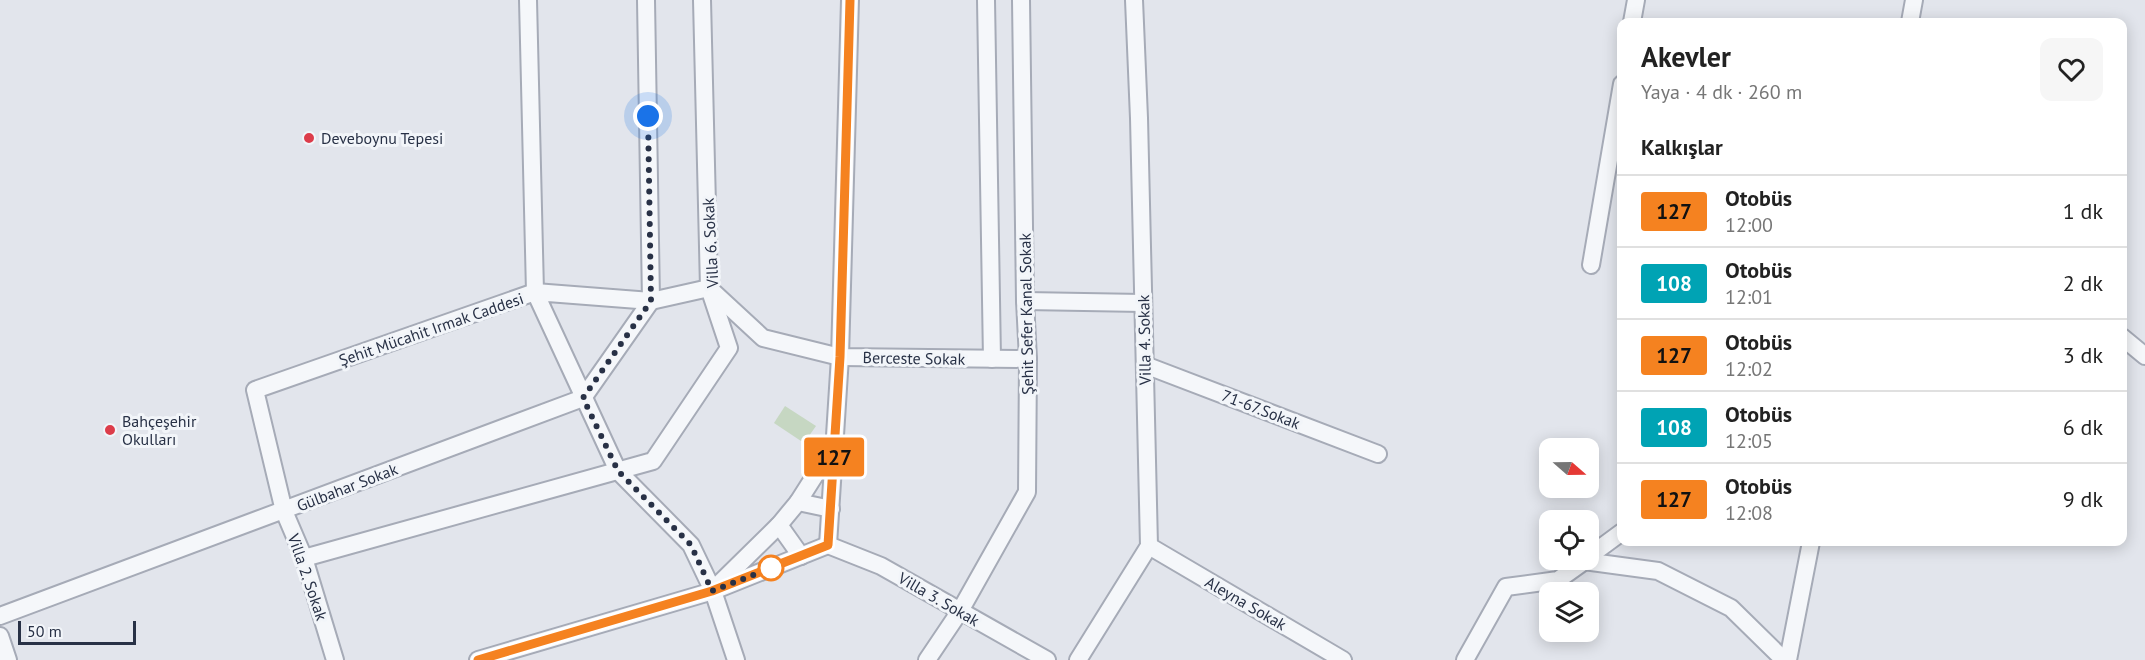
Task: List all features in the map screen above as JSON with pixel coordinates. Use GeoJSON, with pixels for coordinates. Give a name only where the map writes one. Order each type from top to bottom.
{"type":"FeatureCollection","features":[{"type":"Feature","properties":{"kind":"street","name":"Şehit Mücahit Irmak Caddesi"},"geometry":{"type":"LineString","coordinates":[[255,390],[535,292],[528,0]]}},
{"type":"Feature","properties":{"kind":"street"},"geometry":{"type":"LineString","coordinates":[[583,398],[651,301],[646,0]]}},
{"type":"Feature","properties":{"kind":"street","name":"Villa 6. Sokak"},"geometry":{"type":"LineString","coordinates":[[618,471],[653,461],[729,348],[710,288],[702,0]]}},
{"type":"Feature","properties":{"kind":"street"},"geometry":{"type":"LineString","coordinates":[[478,660],[712,591],[828,545],[840,357],[850,0]]}},
{"type":"Feature","properties":{"kind":"street"},"geometry":{"type":"LineString","coordinates":[[986,0],[992,359]]}},
{"type":"Feature","properties":{"kind":"street","name":"Şehit Sefer Kanal Sokak"},"geometry":{"type":"LineString","coordinates":[[927,660],[960,611],[1027,492],[1028,359],[1025,301],[1021,0]]}},
{"type":"Feature","properties":{"kind":"street","name":"Villa 4. Sokak"},"geometry":{"type":"LineString","coordinates":[[1134,0],[1149,546]]}},
{"type":"Feature","properties":{"kind":"street"},"geometry":{"type":"LineString","coordinates":[[1633,18],[1636,0]]}},
{"type":"Feature","properties":{"kind":"street"},"geometry":{"type":"LineString","coordinates":[[1911,18],[1914,0]]}},
{"type":"Feature","properties":{"kind":"street"},"geometry":{"type":"LineString","coordinates":[[1591,265],[1617,113]]}},
{"type":"Feature","properties":{"kind":"street"},"geometry":{"type":"LineString","coordinates":[[710,288],[651,301],[535,292],[618,471],[691,545],[712,591],[736,660]]}},
{"type":"Feature","properties":{"kind":"street","name":"Berceste Sokak"},"geometry":{"type":"LineString","coordinates":[[710,288],[763,338],[840,357],[1028,359]]}},
{"type":"Feature","properties":{"kind":"street"},"geometry":{"type":"LineString","coordinates":[[1025,301],[1143,303]]}},
{"type":"Feature","properties":{"kind":"street"},"geometry":{"type":"LineString","coordinates":[[2127,341],[2145,356]]}},
{"type":"Feature","properties":{"kind":"street","name":"71-67.Sokak"},"geometry":{"type":"LineString","coordinates":[[1145,364],[1377,454]]}},
{"type":"Feature","properties":{"kind":"street","name":"Villa 2. Sokak"},"geometry":{"type":"LineString","coordinates":[[255,390],[284,511],[304,558],[335,660]]}},
{"type":"Feature","properties":{"kind":"street","name":"Gülbahar Sokak"},"geometry":{"type":"LineString","coordinates":[[0,616],[583,398]]}},
{"type":"Feature","properties":{"kind":"street"},"geometry":{"type":"LineString","coordinates":[[712,591],[779,525],[798,502],[834,446]]}},
{"type":"Feature","properties":{"kind":"street"},"geometry":{"type":"LineString","coordinates":[[304,558],[618,471]]}},
{"type":"Feature","properties":{"kind":"street"},"geometry":{"type":"LineString","coordinates":[[798,502],[831,509]]}},
{"type":"Feature","properties":{"kind":"street"},"geometry":{"type":"LineString","coordinates":[[779,525],[801,556]]}},
{"type":"Feature","properties":{"kind":"street"},"geometry":{"type":"LineString","coordinates":[[1599,549],[1617,536]]}},
{"type":"Feature","properties":{"kind":"street","name":"Villa 3. Sokak"},"geometry":{"type":"LineString","coordinates":[[828,545],[880,566],[1047,660]]}},
{"type":"Feature","properties":{"kind":"street"},"geometry":{"type":"LineString","coordinates":[[1078,660],[1149,546]]}},
{"type":"Feature","properties":{"kind":"street","name":"Aleyna Sokak"},"geometry":{"type":"LineString","coordinates":[[1149,546],[1343,660]]}},
{"type":"Feature","properties":{"kind":"street"},"geometry":{"type":"LineString","coordinates":[[1786,660],[1810,546]]}},
{"type":"Feature","properties":{"kind":"street"},"geometry":{"type":"LineString","coordinates":[[1599,561],[1658,571],[1731,608],[1786,660]]}},
{"type":"Feature","properties":{"kind":"street"},"geometry":{"type":"LineString","coordinates":[[1465,660],[1506,587],[1558,580],[1571,570]]}},
{"type":"Feature","properties":{"kind":"street"},"geometry":{"type":"LineString","coordinates":[[0,636],[8,660]]}},
{"type":"Feature","properties":{"kind":"green space"},"geometry":{"type":"Polygon","coordinates":[[[785,406],[816,426],[804,443],[774,423],[785,406]]]}},
{"type":"Feature","properties":{"kind":"bus line","name":"127"},"geometry":{"type":"LineString","coordinates":[[478,660],[712,591],[828,545],[840,357],[850,0]]}},
{"type":"Feature","properties":{"kind":"place","name":"Deveboynu Tepesi"},"geometry":{"type":"Point","coordinates":[309,138]}},
{"type":"Feature","properties":{"kind":"place","name":"Bahçeşehir Okulları"},"geometry":{"type":"Point","coordinates":[110,430]}},
{"type":"Feature","properties":{"kind":"route"},"geometry":{"type":"LineString","coordinates":[[648,116],[651,301],[583,398],[618,471],[691,545],[712,591],[779,565],[771,568]]}}]}
